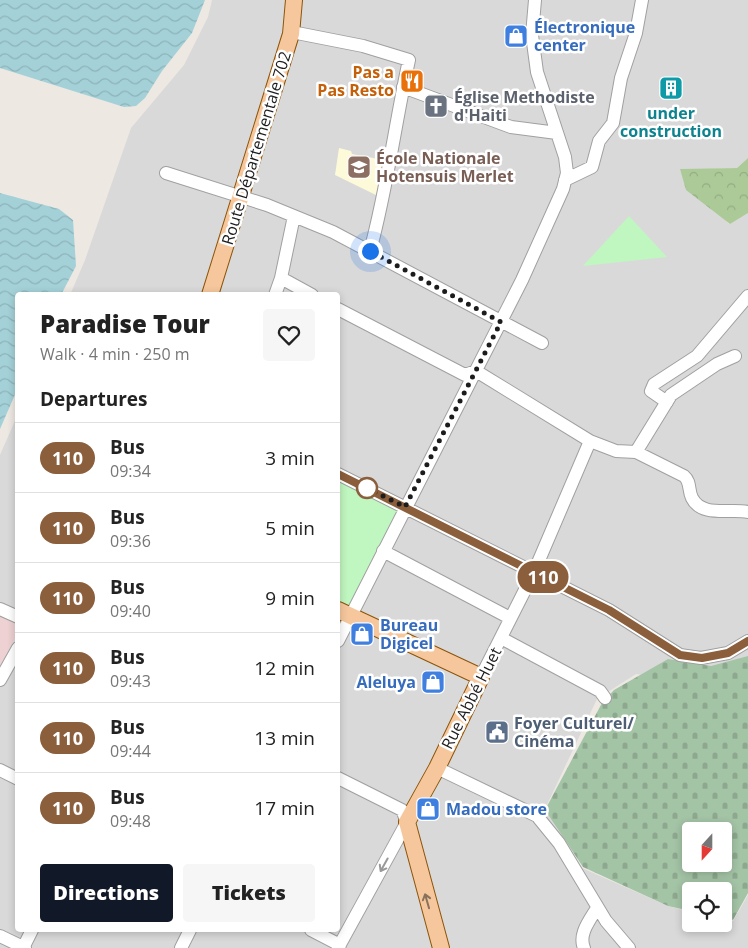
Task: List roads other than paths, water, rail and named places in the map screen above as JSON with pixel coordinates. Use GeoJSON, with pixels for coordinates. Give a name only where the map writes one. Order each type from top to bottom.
{"type":"FeatureCollection","features":[{"type":"Feature","properties":{"kind":"main road","name":"Route Départementale 702"},"geometry":{"type":"LineString","coordinates":[[211,292],[242,199],[291,34],[294,0]]}},
{"type":"Feature","properties":{"kind":"main road"},"geometry":{"type":"LineString","coordinates":[[344,613],[481,677]]}},
{"type":"Feature","properties":{"kind":"main road","name":"Rue Abbé Huet"},"geometry":{"type":"LineString","coordinates":[[407,822],[437,768],[481,677]]}},
{"type":"Feature","properties":{"kind":"main road"},"geometry":{"type":"LineString","coordinates":[[407,822],[441,948]]}},
{"type":"Feature","properties":{"kind":"street"},"geometry":{"type":"LineString","coordinates":[[340,632],[344,613],[383,551],[501,322],[565,180],[567,173],[565,158],[537,72],[532,35],[535,0]]}},
{"type":"Feature","properties":{"kind":"street"},"geometry":{"type":"LineString","coordinates":[[565,180],[592,167],[599,141],[613,123],[621,78],[636,33],[642,0]]}},
{"type":"Feature","properties":{"kind":"street"},"geometry":{"type":"LineString","coordinates":[[291,34],[297,33],[363,46],[409,60],[380,213],[370,251]]}},
{"type":"Feature","properties":{"kind":"street"},"geometry":{"type":"LineString","coordinates":[[403,87],[511,127],[557,133]]}},
{"type":"Feature","properties":{"kind":"street"},"geometry":{"type":"LineString","coordinates":[[166,174],[242,199],[267,205],[333,232],[542,344]]}},
{"type":"Feature","properties":{"kind":"street"},"geometry":{"type":"LineString","coordinates":[[276,292],[282,278],[294,216]]}},
{"type":"Feature","properties":{"kind":"street"},"geometry":{"type":"LineString","coordinates":[[282,278],[307,292]]}},
{"type":"Feature","properties":{"kind":"street"},"geometry":{"type":"LineString","coordinates":[[667,402],[651,391],[654,384],[697,356],[748,296]]}},
{"type":"Feature","properties":{"kind":"street"},"geometry":{"type":"LineString","coordinates":[[340,310],[465,374],[476,371],[590,441],[616,451],[636,452],[684,476],[688,480],[691,496],[703,508],[713,511],[738,510],[748,512]]}},
{"type":"Feature","properties":{"kind":"street"},"geometry":{"type":"LineString","coordinates":[[636,452],[671,395],[710,369],[735,356]]}},
{"type":"Feature","properties":{"kind":"street","name":"Rue Abbé Huet"},"geometry":{"type":"LineString","coordinates":[[481,677],[534,572],[590,441]]}},
{"type":"Feature","properties":{"kind":"street"},"geometry":{"type":"LineString","coordinates":[[340,475],[609,610],[680,655],[702,658],[728,653],[748,641]]}},
{"type":"Feature","properties":{"kind":"street"},"geometry":{"type":"LineString","coordinates":[[383,551],[510,618]]}},
{"type":"Feature","properties":{"kind":"street"},"geometry":{"type":"LineString","coordinates":[[0,609],[15,616]]}},
{"type":"Feature","properties":{"kind":"street"},"geometry":{"type":"LineString","coordinates":[[501,638],[600,691],[606,698]]}},
{"type":"Feature","properties":{"kind":"street"},"geometry":{"type":"LineString","coordinates":[[0,680],[15,653]]}},
{"type":"Feature","properties":{"kind":"street"},"geometry":{"type":"LineString","coordinates":[[437,768],[537,816],[559,843],[597,908],[629,948]]}},
{"type":"Feature","properties":{"kind":"street"},"geometry":{"type":"LineString","coordinates":[[0,770],[15,778]]}},
{"type":"Feature","properties":{"kind":"street"},"geometry":{"type":"LineString","coordinates":[[340,779],[402,810],[407,822]]}},
{"type":"Feature","properties":{"kind":"street","name":"Rue Abbé Huet"},"geometry":{"type":"LineString","coordinates":[[339,947],[407,822]]}},
{"type":"Feature","properties":{"kind":"street"},"geometry":{"type":"LineString","coordinates":[[584,948],[582,942],[583,933],[597,908]]}},
{"type":"Feature","properties":{"kind":"street"},"geometry":{"type":"LineString","coordinates":[[0,936],[24,948],[31,932]]}},
{"type":"Feature","properties":{"kind":"street"},"geometry":{"type":"LineString","coordinates":[[181,948],[189,932]]}},
{"type":"Feature","properties":{"kind":"street"},"geometry":{"type":"LineString","coordinates":[[313,932],[339,947]]}},
{"type":"Feature","properties":{"kind":"water"},"geometry":{"type":"Polygon","coordinates":[[[0,0],[205,0],[192,33],[162,71],[145,98],[136,106],[124,107],[0,68],[0,0]]]}},
{"type":"Feature","properties":{"kind":"water"},"geometry":{"type":"Polygon","coordinates":[[[0,193],[59,209],[73,220],[76,266],[63,292],[15,292],[15,395],[0,429],[0,193]]]}},
{"type":"Feature","properties":{"kind":"place","name":"Électronique center"},"geometry":{"type":"Point","coordinates":[516,36]}},
{"type":"Feature","properties":{"kind":"place","name":"Pas a Pas Resto"},"geometry":{"type":"Point","coordinates":[412,81]}},
{"type":"Feature","properties":{"kind":"place","name":"under construction"},"geometry":{"type":"Point","coordinates":[671,88]}},
{"type":"Feature","properties":{"kind":"place","name":"Église Methodiste d'Haiti"},"geometry":{"type":"Point","coordinates":[436,106]}},
{"type":"Feature","properties":{"kind":"place","name":"École Nationale Hotensuis Merlet"},"geometry":{"type":"Point","coordinates":[359,167]}},
{"type":"Feature","properties":{"kind":"place","name":"Bureau Digicel"},"geometry":{"type":"Point","coordinates":[362,634]}},
{"type":"Feature","properties":{"kind":"place","name":"Aleluya"},"geometry":{"type":"Point","coordinates":[433,682]}},
{"type":"Feature","properties":{"kind":"place","name":"Foyer Culturel/ Cinéma"},"geometry":{"type":"Point","coordinates":[497,732]}},
{"type":"Feature","properties":{"kind":"place","name":"Madou store"},"geometry":{"type":"Point","coordinates":[428,809]}}]}
